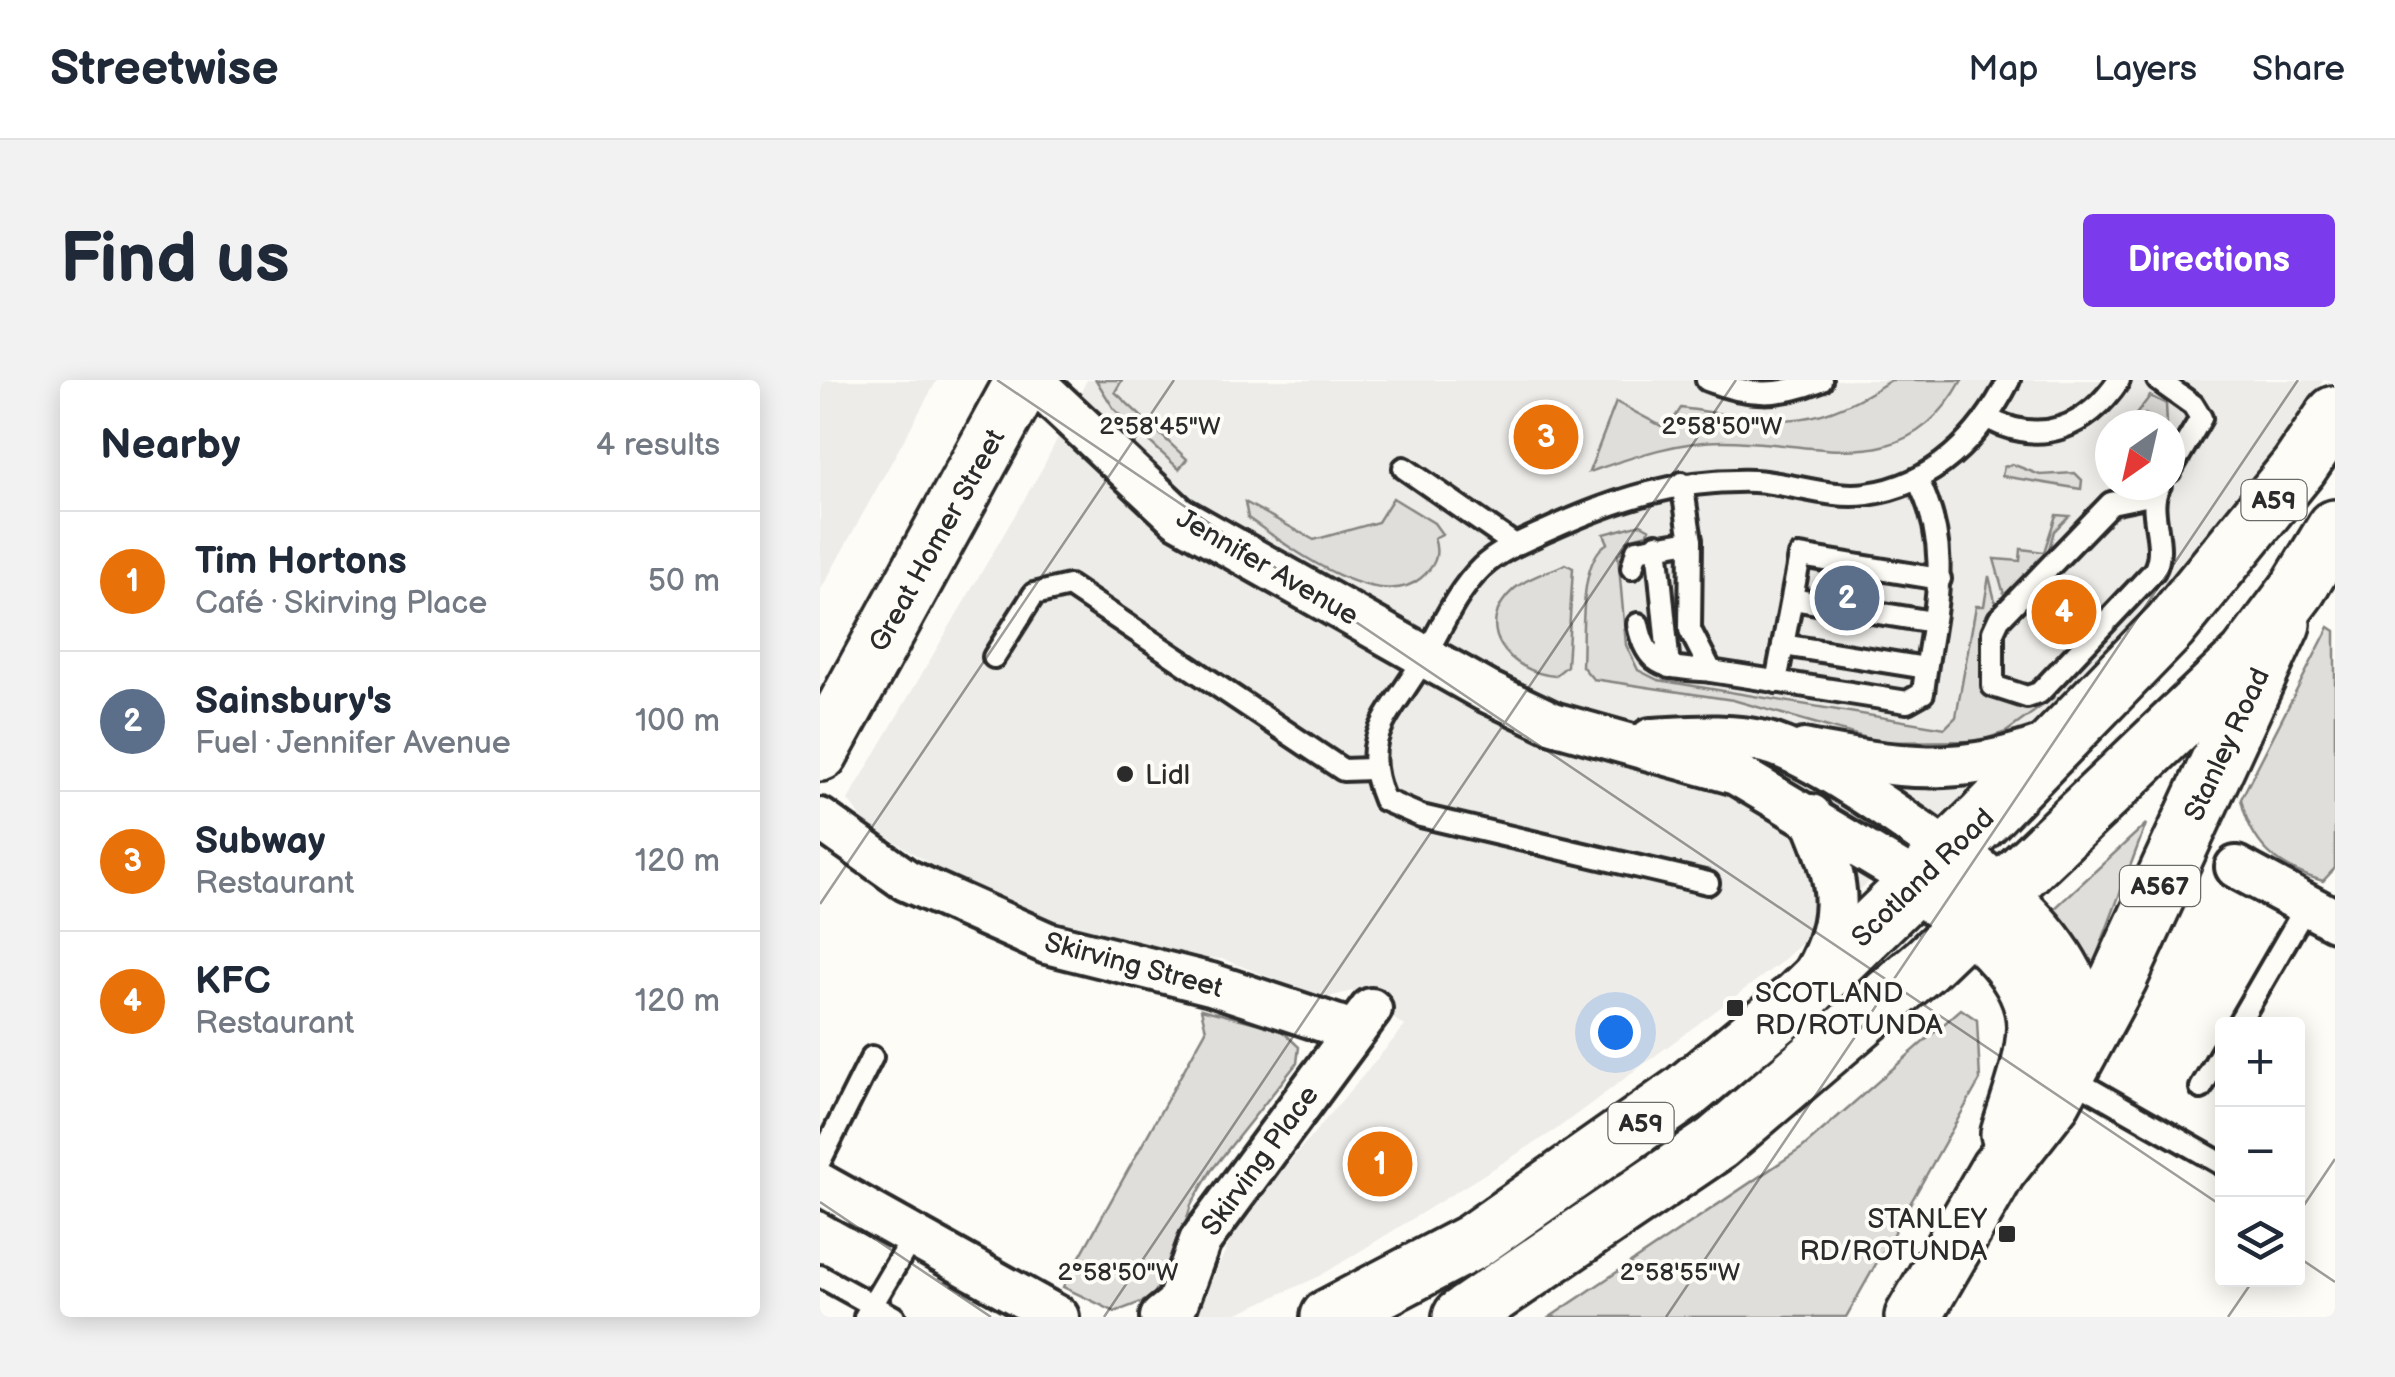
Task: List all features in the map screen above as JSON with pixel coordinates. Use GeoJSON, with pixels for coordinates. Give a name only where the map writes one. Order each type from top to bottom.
{"type":"FeatureCollection","features":[{"type":"Feature","properties":{"kind":"main road","name":"Great Homer Street"},"geometry":{"type":"LineString","coordinates":[[820,753],[1024,380]]}},
{"type":"Feature","properties":{"kind":"main road","name":"Scotland Road"},"geometry":{"type":"LineString","coordinates":[[1329,1317],[1472,1242],[1684,1093],[1799,998],[2059,740],[2208,583],[2300,467],[2335,414]]}},
{"type":"Feature","properties":{"kind":"main road","name":"A59"},"geometry":{"type":"LineString","coordinates":[[1461,1317],[1717,1143],[1984,910],[2248,656],[2298,589],[2335,528]]}},
{"type":"Feature","properties":{"kind":"main road","name":"Stanley Road"},"geometry":{"type":"LineString","coordinates":[[1929,1310],[1998,1170],[2056,1067],[2119,978],[2298,589]]}},
{"type":"Feature","properties":{"kind":"main road"},"geometry":{"type":"LineString","coordinates":[[1933,867],[1984,910],[2030,1003],[2035,1027],[2056,1067]]}},
{"type":"Feature","properties":{"kind":"street","name":"Jennifer Avenue"},"geometry":{"type":"LineString","coordinates":[[1032,380],[1178,518],[1426,656],[1553,723],[1736,774],[1811,815],[1933,867]]}},
{"type":"Feature","properties":{"kind":"street","name":"Jennifer Avenue"},"geometry":{"type":"LineString","coordinates":[[1612,740],[1722,736],[1771,744],[1871,800],[1933,867]]}},
{"type":"Feature","properties":{"kind":"street"},"geometry":{"type":"LineString","coordinates":[[1771,744],[1929,770],[1991,764],[2059,740]]}},
{"type":"Feature","properties":{"kind":"street"},"geometry":{"type":"LineString","coordinates":[[1799,998],[1827,951],[1836,918],[1834,868],[1811,815]]}},
{"type":"Feature","properties":{"kind":"street","name":"Skirving Street"},"geometry":{"type":"LineString","coordinates":[[820,819],[906,880],[1047,943],[1362,1020]]}},
{"type":"Feature","properties":{"kind":"street"},"geometry":{"type":"LineString","coordinates":[[2236,867],[2321,913]]}},
{"type":"Feature","properties":{"kind":"street","name":"Skirving Place"},"geometry":{"type":"LineString","coordinates":[[1161,1317],[1177,1304],[1200,1241],[1362,1020]]}},
{"type":"Feature","properties":{"kind":"street"},"geometry":{"type":"LineString","coordinates":[[820,1184],[1058,1317]]}},
{"type":"Feature","properties":{"kind":"lane"},"geometry":{"type":"LineString","coordinates":[[1707,380],[1740,392],[1787,394],[1820,380]]}},
{"type":"Feature","properties":{"kind":"lane"},"geometry":{"type":"LineString","coordinates":[[1708,883],[1421,816],[1384,800],[1371,769],[1378,732],[1454,604],[1483,566],[1515,545],[1596,507],[1682,483],[1756,481],[1866,495],[1917,479],[1933,473],[1989,418],[2009,380]]}},
{"type":"Feature","properties":{"kind":"lane"},"geometry":{"type":"LineString","coordinates":[[1989,418],[2031,434],[2054,433],[2092,412],[2119,380]]}},
{"type":"Feature","properties":{"kind":"lane"},"geometry":{"type":"LineString","coordinates":[[2158,380],[2193,404],[2202,418],[2185,446]]}},
{"type":"Feature","properties":{"kind":"lane"},"geometry":{"type":"LineString","coordinates":[[1404,468],[1515,545]]}},
{"type":"Feature","properties":{"kind":"lane"},"geometry":{"type":"LineString","coordinates":[[1638,624],[1648,654],[1670,667],[1907,702],[1923,693],[1940,579],[1934,512],[1917,479]]}},
{"type":"Feature","properties":{"kind":"lane"},"geometry":{"type":"LineString","coordinates":[[1682,483],[1691,541],[1690,630],[1711,672]]}},
{"type":"Feature","properties":{"kind":"lane"},"geometry":{"type":"LineString","coordinates":[[2157,489],[2160,554],[2154,570],[2033,696],[1993,686],[1994,632],[1999,618],[2111,503],[2157,489]]}},
{"type":"Feature","properties":{"kind":"lane"},"geometry":{"type":"LineString","coordinates":[[1632,568],[1637,550],[1691,541]]}},
{"type":"Feature","properties":{"kind":"lane"},"geometry":{"type":"LineString","coordinates":[[1658,544],[1670,667]]}},
{"type":"Feature","properties":{"kind":"lane"},"geometry":{"type":"LineString","coordinates":[[1776,682],[1800,556],[1940,579]]}},
{"type":"Feature","properties":{"kind":"lane"},"geometry":{"type":"LineString","coordinates":[[994,657],[1034,594],[1068,586],[1343,770],[1371,769]]}},
{"type":"Feature","properties":{"kind":"lane"},"geometry":{"type":"LineString","coordinates":[[1792,599],[1934,622]]}},
{"type":"Feature","properties":{"kind":"lane"},"geometry":{"type":"LineString","coordinates":[[1783,645],[1926,668]]}},
{"type":"Feature","properties":{"kind":"lane"},"geometry":{"type":"LineString","coordinates":[[2243,1017],[2321,913]]}},
{"type":"Feature","properties":{"kind":"lane"},"geometry":{"type":"LineString","coordinates":[[820,1161],[872,1057]]}},
{"type":"Feature","properties":{"kind":"lane"},"geometry":{"type":"LineString","coordinates":[[2202,1088],[2215,1064]]}},
{"type":"Feature","properties":{"kind":"lane"},"geometry":{"type":"LineString","coordinates":[[2056,1067],[2215,1160]]}},
{"type":"Feature","properties":{"kind":"lane"},"geometry":{"type":"LineString","coordinates":[[869,1311],[913,1236]]}},
{"type":"Feature","properties":{"kind":"lane"},"geometry":{"type":"LineString","coordinates":[[820,1276],[869,1311],[894,1317]]}},
{"type":"Feature","properties":{"kind":"shaded area"},"geometry":{"type":"Polygon","coordinates":[[[820,380],[937,380],[820,591],[820,380]]]}},
{"type":"Feature","properties":{"kind":"shaded area"},"geometry":{"type":"Polygon","coordinates":[[[1087,380],[2323,380],[2281,458],[2186,576],[2000,762],[1780,963],[1554,1131],[1320,1276],[1229,1317],[1210,1317],[1198,1310],[1240,1220],[1405,1026],[1352,991],[1325,998],[1222,959],[1138,952],[1040,915],[940,870],[864,822],[848,800],[1042,469],[1087,380]]]}},
{"type":"Feature","properties":{"kind":"shaded area"},"geometry":{"type":"Polygon","coordinates":[[[1096,380],[1122,380],[1115,392],[1187,459],[1179,469],[1114,409],[1096,380]]]}},
{"type":"Feature","properties":{"kind":"shaded area"},"geometry":{"type":"Polygon","coordinates":[[[1891,380],[1962,380],[1939,412],[1914,433],[1887,445],[1857,450],[1706,442],[1655,451],[1589,472],[1616,402],[1667,429],[1681,408],[1789,420],[1836,410],[1891,380]]]}},
{"type":"Feature","properties":{"kind":"shaded area"},"geometry":{"type":"Polygon","coordinates":[[[2150,396],[2166,404],[2166,410],[2139,410],[2150,396]]]}},
{"type":"Feature","properties":{"kind":"shaded area"},"geometry":{"type":"Polygon","coordinates":[[[2012,464],[2040,475],[2075,473],[2082,480],[2081,489],[2002,476],[2004,467],[2012,464]]]}},
{"type":"Feature","properties":{"kind":"shaded area"},"geometry":{"type":"Polygon","coordinates":[[[1393,498],[1434,523],[1442,534],[1434,538],[1435,560],[1421,578],[1402,587],[1381,588],[1357,582],[1308,559],[1248,518],[1245,502],[1314,540],[1378,522],[1393,498]]]}},
{"type":"Feature","properties":{"kind":"shaded area"},"geometry":{"type":"Polygon","coordinates":[[[2056,515],[2069,516],[2054,531],[2048,553],[2005,598],[1994,559],[2020,561],[2021,549],[2044,552],[2056,515]]]}},
{"type":"Feature","properties":{"kind":"shaded area"},"geometry":{"type":"Polygon","coordinates":[[[1641,524],[1650,529],[1647,534],[1632,538],[1618,555],[1626,645],[1638,670],[1658,680],[1945,728],[1956,717],[1976,606],[1984,606],[1989,576],[1997,609],[1985,625],[1983,689],[2006,702],[2033,701],[2049,695],[2053,698],[2006,732],[1979,741],[1881,742],[1733,700],[1593,679],[1582,666],[1584,598],[1592,564],[1608,543],[1604,534],[1641,524]]]}},
{"type":"Feature","properties":{"kind":"shaded area"},"geometry":{"type":"Polygon","coordinates":[[[1565,564],[1573,568],[1567,666],[1555,676],[1538,673],[1510,657],[1496,632],[1496,618],[1514,589],[1565,564]]]}},
{"type":"Feature","properties":{"kind":"shaded area"},"geometry":{"type":"Polygon","coordinates":[[[2329,627],[2335,631],[2335,868],[2323,881],[2292,869],[2268,852],[2252,829],[2241,799],[2329,627]]]}},
{"type":"Feature","properties":{"kind":"shaded area"},"geometry":{"type":"Polygon","coordinates":[[[2146,824],[2092,968],[2065,940],[2053,910],[2146,824]]]}},
{"type":"Feature","properties":{"kind":"shaded area"},"geometry":{"type":"Polygon","coordinates":[[[1201,1009],[1280,1029],[1299,1047],[1297,1063],[1211,1171],[1191,1205],[1178,1249],[1152,1298],[1115,1312],[1063,1287],[1206,1030],[1201,1009]]]}},
{"type":"Feature","properties":{"kind":"shaded area"},"geometry":{"type":"Polygon","coordinates":[[[1961,1009],[1977,1020],[1980,1080],[1846,1317],[1550,1317],[1802,1148],[1961,1009]]]}},
{"type":"Feature","properties":{"kind":"place","name":"Subway"},"geometry":{"type":"Point","coordinates":[1546,437]}},
{"type":"Feature","properties":{"kind":"place","name":"Sainsbury's"},"geometry":{"type":"Point","coordinates":[1847,598]}},
{"type":"Feature","properties":{"kind":"place","name":"KFC"},"geometry":{"type":"Point","coordinates":[2064,612]}},
{"type":"Feature","properties":{"kind":"place","name":"Lidl"},"geometry":{"type":"Point","coordinates":[1125,774]}},
{"type":"Feature","properties":{"kind":"place","name":"SCOTLAND RD/ROTUNDA"},"geometry":{"type":"Point","coordinates":[1735,1008]}},
{"type":"Feature","properties":{"kind":"place","name":"Tim Hortons"},"geometry":{"type":"Point","coordinates":[1380,1164]}},
{"type":"Feature","properties":{"kind":"place","name":"STANLEY RD/ROTUNDA"},"geometry":{"type":"Point","coordinates":[2007,1234]}}]}
